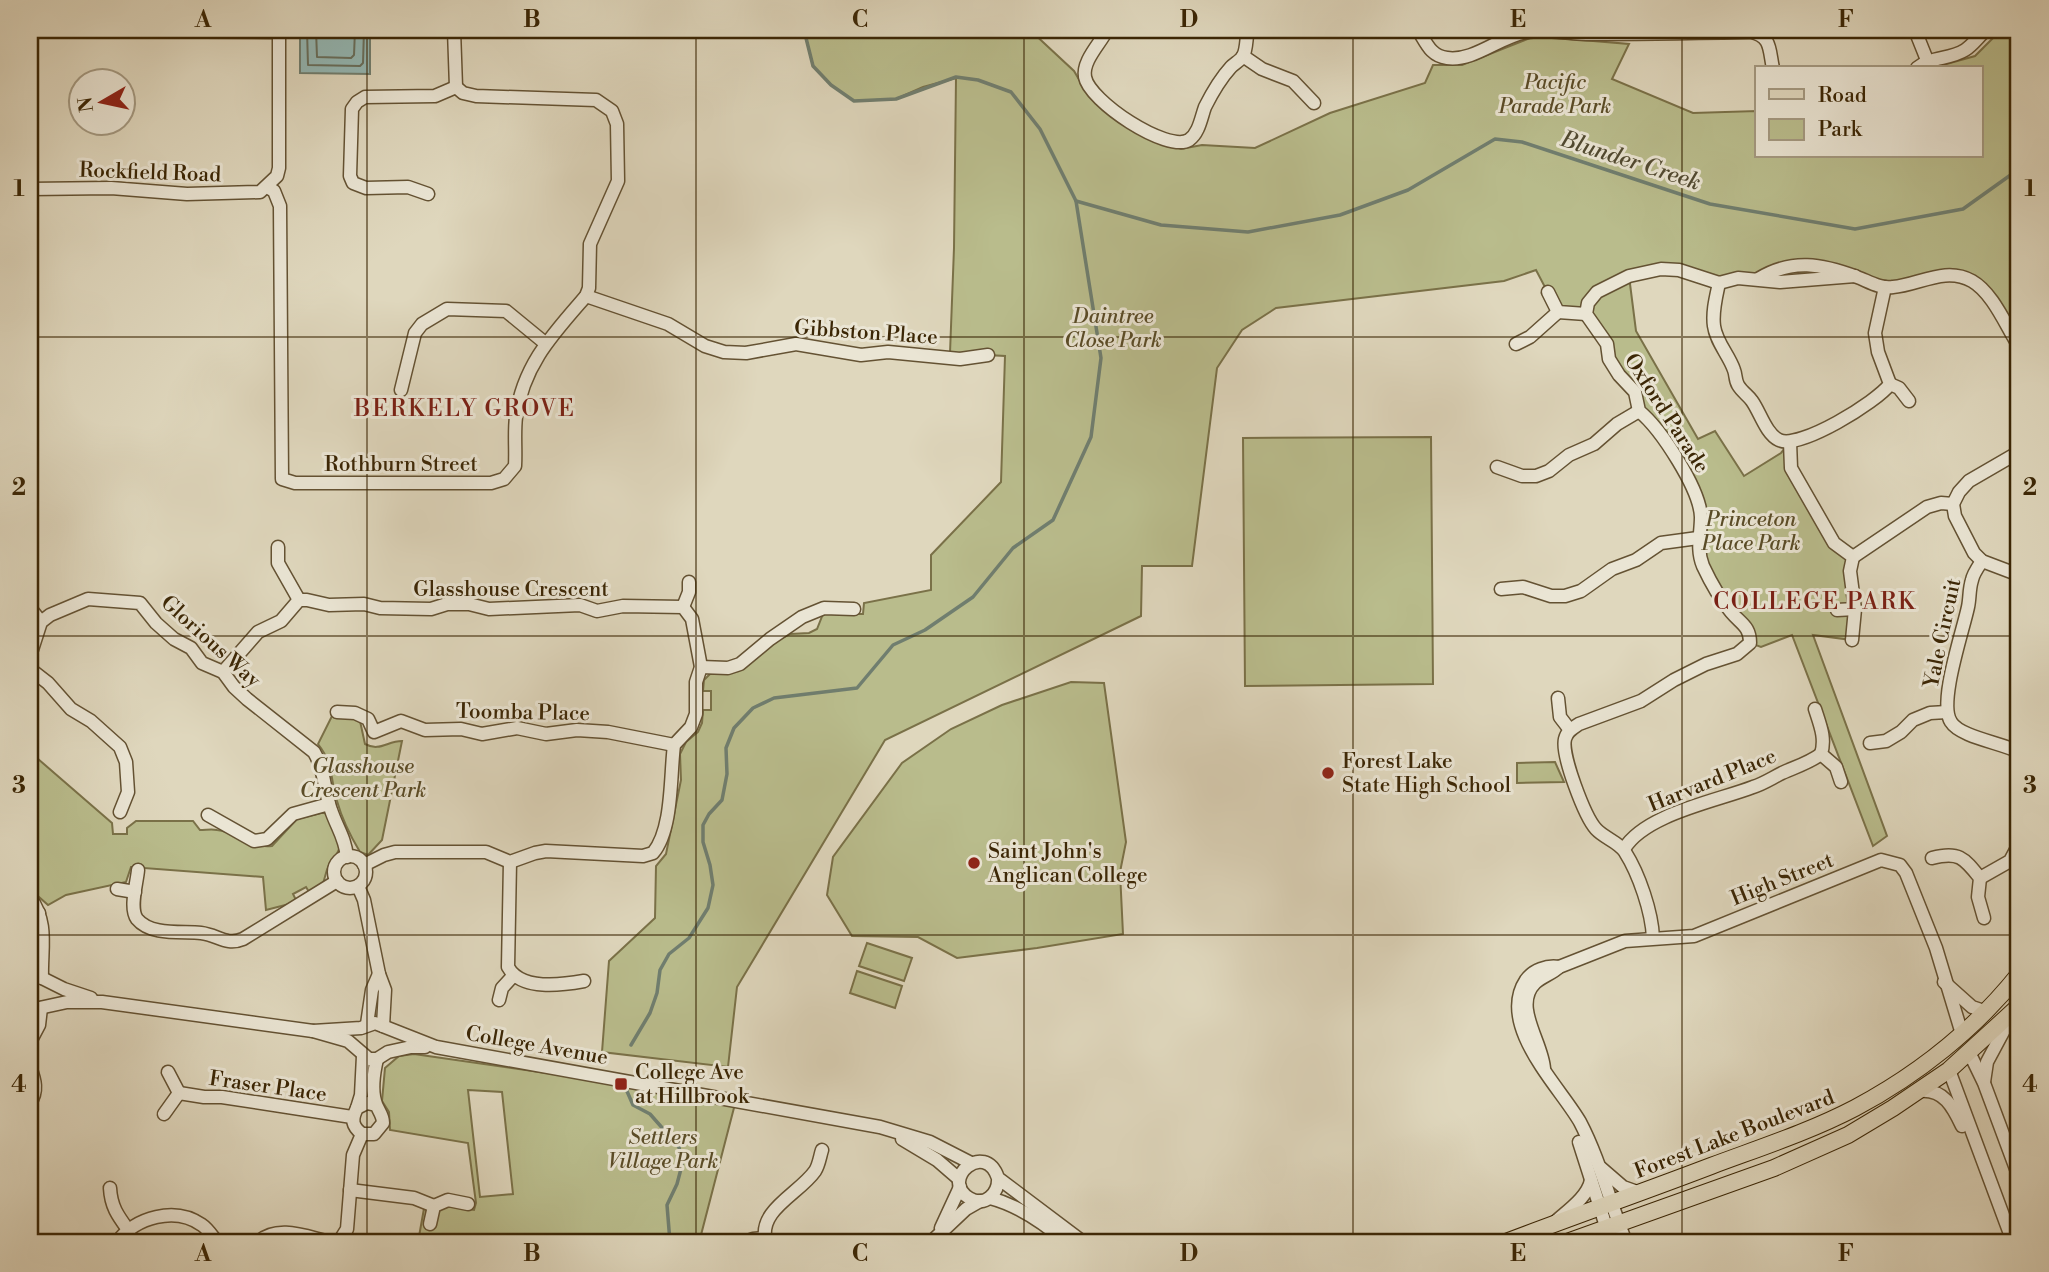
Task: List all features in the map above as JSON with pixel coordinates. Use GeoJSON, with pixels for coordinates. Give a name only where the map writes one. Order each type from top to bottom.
{"type":"FeatureCollection","features":[{"type":"Feature","properties":{"kind":"main road","name":"Forest Lake Boulevard"},"geometry":{"type":"LineString","coordinates":[[1506,1242],[1796,1135],[1838,1116],[1895,1084],[1941,1051],[1962,1034],[2019,975]]}},
{"type":"Feature","properties":{"kind":"main road","name":"Forest Lake Boulevard"},"geometry":{"type":"LineString","coordinates":[[1567,1242],[1612,1231],[1804,1156],[1848,1135],[1949,1070],[2015,1011]]}},
{"type":"Feature","properties":{"kind":"main road"},"geometry":{"type":"LineString","coordinates":[[1962,1034],[1969,1052]]}},
{"type":"Feature","properties":{"kind":"main road"},"geometry":{"type":"LineString","coordinates":[[1941,1051],[1949,1070]]}},
{"type":"Feature","properties":{"kind":"street"},"geometry":{"type":"LineString","coordinates":[[454,30],[456,87],[463,93],[476,96],[588,98],[602,102],[612,111],[617,124],[618,181],[590,244],[589,288],[586,296]]}},
{"type":"Feature","properties":{"kind":"street"},"geometry":{"type":"LineString","coordinates":[[1107,30],[1086,65],[1084,74],[1087,84],[1115,112],[1132,124],[1181,143],[1196,132],[1212,93],[1231,67],[1243,56],[1248,30]]}},
{"type":"Feature","properties":{"kind":"street"},"geometry":{"type":"LineString","coordinates":[[1418,30],[1436,56],[1448,59],[1463,58],[1510,33],[1761,32],[1768,41],[1773,66]]}},
{"type":"Feature","properties":{"kind":"street"},"geometry":{"type":"LineString","coordinates":[[1915,30],[1922,64],[1966,49],[1986,30]]}},
{"type":"Feature","properties":{"kind":"street"},"geometry":{"type":"LineString","coordinates":[[99,31],[279,31],[280,158],[277,176],[267,187]]}},
{"type":"Feature","properties":{"kind":"street"},"geometry":{"type":"LineString","coordinates":[[1243,56],[1262,69],[1293,81],[1314,103]]}},
{"type":"Feature","properties":{"kind":"street"},"geometry":{"type":"LineString","coordinates":[[428,194],[408,187],[366,188],[353,183],[350,176],[352,109],[365,97],[435,96],[456,87]]}},
{"type":"Feature","properties":{"kind":"street","name":"Rockfield Road"},"geometry":{"type":"LineString","coordinates":[[30,190],[111,188],[187,194],[253,193],[267,187]]}},
{"type":"Feature","properties":{"kind":"street","name":"Rothburn Street"},"geometry":{"type":"LineString","coordinates":[[267,187],[274,191],[280,206],[282,479],[295,483],[491,483],[504,479],[515,466],[516,418],[531,366],[545,343],[586,296]]}},
{"type":"Feature","properties":{"kind":"street"},"geometry":{"type":"LineString","coordinates":[[1517,344],[1530,337],[1558,312],[1586,314],[1588,303],[1597,292],[1629,276],[1661,269],[1679,270],[1719,283],[1738,278],[1791,282],[1855,276],[1885,288],[1938,276],[1970,280],[1984,290],[2019,346]]}},
{"type":"Feature","properties":{"kind":"street"},"geometry":{"type":"LineString","coordinates":[[1719,283],[1714,326],[1718,338],[1742,393],[1750,397],[1772,435],[1780,441],[1805,439],[1855,413],[1890,384]]}},
{"type":"Feature","properties":{"kind":"street"},"geometry":{"type":"LineString","coordinates":[[1885,288],[1874,333],[1878,352],[1890,384],[1899,388],[1909,401]]}},
{"type":"Feature","properties":{"kind":"street"},"geometry":{"type":"LineString","coordinates":[[1548,292],[1558,312]]}},
{"type":"Feature","properties":{"kind":"street","name":"Gibbston Place"},"geometry":{"type":"LineString","coordinates":[[586,296],[668,324],[705,346],[724,352],[746,353],[796,344],[861,355],[888,352],[960,359],[988,355]]}},
{"type":"Feature","properties":{"kind":"street"},"geometry":{"type":"LineString","coordinates":[[401,390],[415,333],[422,324],[447,309],[506,311],[545,343]]}},
{"type":"Feature","properties":{"kind":"street","name":"Oxford Parade"},"geometry":{"type":"LineString","coordinates":[[1570,730],[1595,717],[1641,701],[1706,664],[1737,654],[1749,643],[1750,634],[1746,626],[1731,613],[1703,566],[1698,538],[1701,517],[1692,485],[1654,423],[1639,411],[1635,392],[1619,375],[1609,359],[1607,344],[1586,314]]}},
{"type":"Feature","properties":{"kind":"street"},"geometry":{"type":"LineString","coordinates":[[1497,467],[1522,476],[1536,476],[1549,471],[1569,455],[1594,444],[1617,424],[1639,411]]}},
{"type":"Feature","properties":{"kind":"street"},"geometry":{"type":"LineString","coordinates":[[1790,442],[1791,468],[1834,543],[1853,557]]}},
{"type":"Feature","properties":{"kind":"street"},"geometry":{"type":"LineString","coordinates":[[1852,639],[1856,610],[1850,572],[1853,557],[1927,507],[1941,503],[1953,504],[1969,481],[2019,452]]}},
{"type":"Feature","properties":{"kind":"street","name":"Yale Circuit"},"geometry":{"type":"LineString","coordinates":[[1953,504],[1955,516],[1974,553],[1982,561],[2019,575]]}},
{"type":"Feature","properties":{"kind":"street"},"geometry":{"type":"LineString","coordinates":[[1501,589],[1523,587],[1551,596],[1565,596],[1581,591],[1612,569],[1636,560],[1661,543],[1698,538]]}},
{"type":"Feature","properties":{"kind":"street"},"geometry":{"type":"LineString","coordinates":[[223,671],[258,632],[281,621],[299,600],[278,563],[278,547]]}},
{"type":"Feature","properties":{"kind":"street","name":"Yale Circuit"},"geometry":{"type":"LineString","coordinates":[[1982,561],[1972,579],[1969,604],[1952,669],[1947,712],[1958,730],[2019,752]]}},
{"type":"Feature","properties":{"kind":"street"},"geometry":{"type":"LineString","coordinates":[[364,865],[395,852],[486,852],[510,862],[546,852],[642,856],[653,853],[662,839],[672,781],[674,746],[691,727],[696,714],[696,682],[701,667],[692,619],[683,607],[689,592],[689,582]]}},
{"type":"Feature","properties":{"kind":"street","name":"Glorious Way"},"geometry":{"type":"LineString","coordinates":[[41,622],[50,615],[88,599],[140,603],[156,623],[174,639],[191,648],[202,663],[223,671],[247,699],[314,752],[320,762],[329,804],[346,841],[346,857]]}},
{"type":"Feature","properties":{"kind":"street","name":"Glasshouse Crescent"},"geometry":{"type":"LineString","coordinates":[[299,600],[329,605],[364,604],[380,608],[431,609],[447,604],[469,604],[489,609],[580,605],[597,611],[623,606],[683,607]]}},
{"type":"Feature","properties":{"kind":"street"},"geometry":{"type":"LineString","coordinates":[[30,608],[41,622],[30,656]]}},
{"type":"Feature","properties":{"kind":"street"},"geometry":{"type":"LineString","coordinates":[[701,667],[728,668],[740,664],[770,639],[803,617],[824,608],[854,609]]}},
{"type":"Feature","properties":{"kind":"street"},"geometry":{"type":"LineString","coordinates":[[1837,610],[1856,610]]}},
{"type":"Feature","properties":{"kind":"street"},"geometry":{"type":"LineString","coordinates":[[30,669],[48,683],[71,709],[90,721],[120,747],[126,762],[128,792],[120,812]]}},
{"type":"Feature","properties":{"kind":"street"},"geometry":{"type":"LineString","coordinates":[[1558,698],[1560,717],[1570,730],[1565,739],[1565,758],[1590,822],[1597,831],[1624,849],[1649,907],[1653,938]]}},
{"type":"Feature","properties":{"kind":"street"},"geometry":{"type":"LineString","coordinates":[[1815,709],[1823,734],[1824,746],[1821,754],[1836,767],[1841,782]]}},
{"type":"Feature","properties":{"kind":"street","name":"Toomba Place"},"geometry":{"type":"LineString","coordinates":[[337,712],[355,713],[369,719],[374,732],[401,721],[425,730],[461,729],[482,734],[517,728],[547,734],[577,730],[608,732],[674,746]]}},
{"type":"Feature","properties":{"kind":"street"},"geometry":{"type":"LineString","coordinates":[[1870,743],[1886,741],[1922,716],[1947,712]]}},
{"type":"Feature","properties":{"kind":"street","name":"Harvard Place"},"geometry":{"type":"LineString","coordinates":[[1624,849],[1631,837],[1645,828],[1708,800],[1752,788],[1821,754]]}},
{"type":"Feature","properties":{"kind":"street"},"geometry":{"type":"LineString","coordinates":[[208,815],[254,841],[267,839],[293,814],[329,804]]}},
{"type":"Feature","properties":{"kind":"street"},"geometry":{"type":"LineString","coordinates":[[1980,878],[2010,860],[2019,844]]}},
{"type":"Feature","properties":{"kind":"street"},"geometry":{"type":"LineString","coordinates":[[1932,858],[1949,854],[1965,859],[1980,878],[1978,897],[1984,918]]}},
{"type":"Feature","properties":{"kind":"street"},"geometry":{"type":"LineString","coordinates":[[346,857],[357,858],[364,865],[364,878],[358,886],[346,887],[337,881],[335,866],[346,857]]}},
{"type":"Feature","properties":{"kind":"street","name":"High Street"},"geometry":{"type":"LineString","coordinates":[[1626,1242],[1612,1231],[1604,1206],[1598,1165],[1579,1121],[1535,1060],[1528,1043],[1521,1022],[1519,1001],[1526,979],[1532,973],[1549,965],[1559,967],[1625,941],[1694,936],[1873,862],[1890,861],[1900,865],[1906,873],[1936,948],[1944,982],[1962,1034]]}},
{"type":"Feature","properties":{"kind":"street"},"geometry":{"type":"LineString","coordinates":[[510,862],[508,967],[513,976],[520,980],[561,985],[584,981]]}},
{"type":"Feature","properties":{"kind":"street"},"geometry":{"type":"LineString","coordinates":[[138,870],[135,916],[144,925],[160,930],[205,933],[224,942],[235,942],[337,881]]}},
{"type":"Feature","properties":{"kind":"street"},"geometry":{"type":"LineString","coordinates":[[358,886],[364,900],[379,974],[385,990],[384,1027],[391,1042],[382,1056],[373,1091],[376,1105],[383,1114],[383,1123],[374,1134],[362,1134],[354,1127],[354,1112],[360,1095],[360,1052],[356,1035],[364,1026],[372,990],[379,974]]}},
{"type":"Feature","properties":{"kind":"street"},"geometry":{"type":"LineString","coordinates":[[117,889],[135,892]]}},
{"type":"Feature","properties":{"kind":"street"},"geometry":{"type":"LineString","coordinates":[[30,897],[39,913],[44,933],[39,978],[49,996],[38,1008],[39,1025],[30,1042]]}},
{"type":"Feature","properties":{"kind":"street"},"geometry":{"type":"LineString","coordinates":[[30,951],[32,932],[39,913]]}},
{"type":"Feature","properties":{"kind":"street"},"geometry":{"type":"LineString","coordinates":[[499,1000],[502,988],[513,976]]}},
{"type":"Feature","properties":{"kind":"street","name":"College Avenue"},"geometry":{"type":"LineString","coordinates":[[39,978],[102,1002]]}},
{"type":"Feature","properties":{"kind":"street"},"geometry":{"type":"LineString","coordinates":[[1944,982],[1972,1007],[1984,1011]]}},
{"type":"Feature","properties":{"kind":"street","name":"College Avenue"},"geometry":{"type":"LineString","coordinates":[[38,1008],[67,1002],[102,1002],[313,1031],[348,1041],[360,1052],[382,1056],[411,1047],[436,1047],[880,1127],[930,1142],[971,1163],[987,1163],[998,1178],[1083,1242]]}},
{"type":"Feature","properties":{"kind":"street"},"geometry":{"type":"LineString","coordinates":[[1984,1083],[1987,1062],[2015,1011]]}},
{"type":"Feature","properties":{"kind":"street","name":"College Avenue"},"geometry":{"type":"LineString","coordinates":[[313,1031],[375,1023],[436,1047]]}},
{"type":"Feature","properties":{"kind":"street"},"geometry":{"type":"LineString","coordinates":[[1969,1052],[1984,1083],[2019,1177]]}},
{"type":"Feature","properties":{"kind":"street"},"geometry":{"type":"LineString","coordinates":[[30,1067],[36,1081],[34,1097],[30,1103]]}},
{"type":"Feature","properties":{"kind":"street"},"geometry":{"type":"LineString","coordinates":[[1949,1070],[2013,1242]]}},
{"type":"Feature","properties":{"kind":"street"},"geometry":{"type":"LineString","coordinates":[[164,1114],[180,1093],[168,1072]]}},
{"type":"Feature","properties":{"kind":"street"},"geometry":{"type":"LineString","coordinates":[[1920,1091],[1932,1091],[1951,1102],[1964,1129],[1971,1130]]}},
{"type":"Feature","properties":{"kind":"street","name":"Fraser Place"},"geometry":{"type":"LineString","coordinates":[[180,1093],[354,1112]]}},
{"type":"Feature","properties":{"kind":"street"},"geometry":{"type":"LineString","coordinates":[[354,1112],[367,1103],[376,1105]]}},
{"type":"Feature","properties":{"kind":"street","name":"High Street"},"geometry":{"type":"LineString","coordinates":[[1567,1105],[1591,1181],[1604,1206]]}},
{"type":"Feature","properties":{"kind":"street","name":"College Avenue"},"geometry":{"type":"LineString","coordinates":[[880,1127],[937,1160],[960,1183],[967,1198],[1005,1202],[1066,1242]]}},
{"type":"Feature","properties":{"kind":"street"},"geometry":{"type":"LineString","coordinates":[[339,1242],[347,1229],[353,1155],[362,1134]]}},
{"type":"Feature","properties":{"kind":"street"},"geometry":{"type":"LineString","coordinates":[[745,1242],[753,1239],[766,1240],[767,1222],[774,1210],[792,1196],[816,1170],[822,1150]]}},
{"type":"Feature","properties":{"kind":"street"},"geometry":{"type":"LineString","coordinates":[[933,1240],[954,1204],[963,1170],[971,1163]]}},
{"type":"Feature","properties":{"kind":"street"},"geometry":{"type":"LineString","coordinates":[[1598,1165],[1623,1187],[1640,1193]]}},
{"type":"Feature","properties":{"kind":"street"},"geometry":{"type":"LineString","coordinates":[[933,1240],[966,1209],[985,1200],[997,1189],[998,1178]]}},
{"type":"Feature","properties":{"kind":"street"},"geometry":{"type":"LineString","coordinates":[[1552,1225],[1581,1198],[1590,1187],[1591,1181]]}},
{"type":"Feature","properties":{"kind":"street"},"geometry":{"type":"LineString","coordinates":[[110,1188],[111,1203],[129,1231]]}},
{"type":"Feature","properties":{"kind":"street"},"geometry":{"type":"LineString","coordinates":[[351,1190],[414,1199],[434,1206],[449,1200],[468,1204]]}},
{"type":"Feature","properties":{"kind":"street"},"geometry":{"type":"LineString","coordinates":[[429,1224],[434,1206]]}},
{"type":"Feature","properties":{"kind":"street"},"geometry":{"type":"LineString","coordinates":[[117,1242],[147,1218],[161,1215],[194,1220],[206,1227],[217,1242]]}},
{"type":"Feature","properties":{"kind":"street"},"geometry":{"type":"LineString","coordinates":[[258,1242],[274,1233],[289,1232],[330,1242]]}},
{"type":"Feature","properties":{"kind":"green space","name":"Daintree Close Park"},"geometry":{"type":"Polygon","coordinates":[[[804,30],[1030,30],[1074,71],[1087,93],[1145,136],[1181,149],[1202,145],[1255,148],[1330,113],[1425,83],[1433,65],[1462,65],[1530,38],[1545,37],[1629,44],[1612,79],[1693,113],[1755,111],[1755,158],[1982,158],[1982,66],[1939,66],[1975,56],[2001,30],[2019,30],[2019,346],[1984,290],[1949,276],[1895,287],[1855,276],[1719,283],[1679,270],[1629,276],[1636,331],[1698,439],[1715,431],[1744,476],[1781,453],[1790,442],[1791,468],[1834,543],[1853,557],[1852,640],[1813,635],[1887,836],[1873,846],[1792,635],[1761,647],[1750,643],[1703,566],[1698,501],[1589,322],[1558,312],[1536,270],[1504,281],[1276,308],[1242,330],[1217,368],[1192,566],[1142,566],[1141,616],[885,740],[737,987],[728,1067],[602,1052],[609,961],[655,918],[656,866],[666,854],[681,780],[680,754],[686,742],[698,732],[703,710],[711,710],[711,691],[703,691],[704,680],[710,674],[739,671],[770,644],[790,634],[809,633],[817,629],[823,614],[863,614],[864,603],[931,590],[931,555],[1001,482],[1005,356],[950,353],[956,78],[923,87],[896,99],[854,101],[831,85],[813,66],[804,30]]]}},
{"type":"Feature","properties":{"kind":"green space"},"geometry":{"type":"Polygon","coordinates":[[[1431,437],[1433,684],[1245,686],[1243,438],[1431,437]]]}},
{"type":"Feature","properties":{"kind":"green space"},"geometry":{"type":"Polygon","coordinates":[[[1071,682],[1104,683],[1126,842],[1120,872],[1123,934],[957,958],[918,937],[852,936],[827,895],[833,857],[902,763],[951,729],[1002,705],[1071,682]]]}},
{"type":"Feature","properties":{"kind":"green space","name":"Glasshouse Crescent Park"},"geometry":{"type":"Polygon","coordinates":[[[332,716],[356,717],[360,721],[365,744],[370,746],[379,747],[402,741],[382,840],[368,855],[360,852],[347,828],[337,801],[329,765],[318,744],[332,716]]]}},
{"type":"Feature","properties":{"kind":"green space"},"geometry":{"type":"Polygon","coordinates":[[[30,752],[112,823],[113,834],[127,834],[127,828],[136,821],[193,821],[200,830],[224,831],[255,845],[272,846],[297,819],[325,813],[338,835],[340,845],[327,868],[323,883],[317,890],[311,895],[306,887],[293,894],[297,902],[266,910],[263,877],[131,867],[126,882],[66,895],[48,905],[30,889],[30,752]]]}},
{"type":"Feature","properties":{"kind":"green space"},"geometry":{"type":"Polygon","coordinates":[[[1555,762],[1564,782],[1517,783],[1517,763],[1555,762]]]}},
{"type":"Feature","properties":{"kind":"green space"},"geometry":{"type":"Polygon","coordinates":[[[867,943],[912,958],[904,981],[859,966],[867,943]]]}},
{"type":"Feature","properties":{"kind":"green space"},"geometry":{"type":"Polygon","coordinates":[[[857,971],[902,986],[895,1008],[850,993],[857,971]]]}},
{"type":"Feature","properties":{"kind":"green space","name":"Settlers Village Park"},"geometry":{"type":"Polygon","coordinates":[[[414,1054],[736,1100],[701,1235],[709,1242],[418,1242],[425,1203],[474,1210],[476,1203],[468,1143],[390,1130],[389,1112],[382,1101],[385,1068],[399,1056],[414,1054]],[[468,1090],[480,1197],[513,1194],[502,1092],[468,1090]]]}},
{"type":"Feature","properties":{"kind":"water"},"geometry":{"type":"Polygon","coordinates":[[[300,31],[370,32],[370,74],[300,73],[300,31]]]}},
{"type":"Feature","properties":{"kind":"waterway","name":"Blunder Creek"},"geometry":{"type":"LineString","coordinates":[[804,30],[813,66],[831,85],[854,101],[896,99],[956,77],[978,80],[1011,92],[1040,129],[1076,201],[1161,225],[1248,232],[1340,215],[1408,190],[1495,139],[1522,142],[1710,204],[1855,229],[1963,209],[2019,169]]}},
{"type":"Feature","properties":{"kind":"waterway"},"geometry":{"type":"LineString","coordinates":[[631,1045],[650,1013],[657,993],[660,970],[669,954],[689,938],[708,908],[713,885],[703,842],[703,825],[722,800],[727,774],[726,748],[734,728],[753,708],[774,698],[857,688],[893,645],[925,630],[973,597],[1013,548],[1053,520],[1091,437],[1101,358],[1076,201]]}},
{"type":"Feature","properties":{"kind":"waterway"},"geometry":{"type":"LineString","coordinates":[[626,1089],[633,1105],[650,1114],[679,1147],[682,1165],[667,1205],[670,1242]]}},
{"type":"Feature","properties":{"kind":"place","name":"Forest Lake State High School"},"geometry":{"type":"Point","coordinates":[1328,773]}},
{"type":"Feature","properties":{"kind":"place","name":"Saint John's Anglican College"},"geometry":{"type":"Point","coordinates":[974,863]}},
{"type":"Feature","properties":{"kind":"place","name":"College Ave at Hillbrook"},"geometry":{"type":"Point","coordinates":[621,1084]}},
{"type":"Feature","properties":{"kind":"district","name":"BERKELY GROVE"},"geometry":{"type":"Point","coordinates":[465,408]}},
{"type":"Feature","properties":{"kind":"district","name":"COLLEGE PARK"},"geometry":{"type":"Point","coordinates":[1815,601]}},
{"type":"Feature","properties":{"kind":"park label","name":"Pacific Parade Park"},"geometry":{"type":"Point","coordinates":[1555,94]}},
{"type":"Feature","properties":{"kind":"park label","name":"Princeton Place Park"},"geometry":{"type":"Point","coordinates":[1751,531]}}]}
